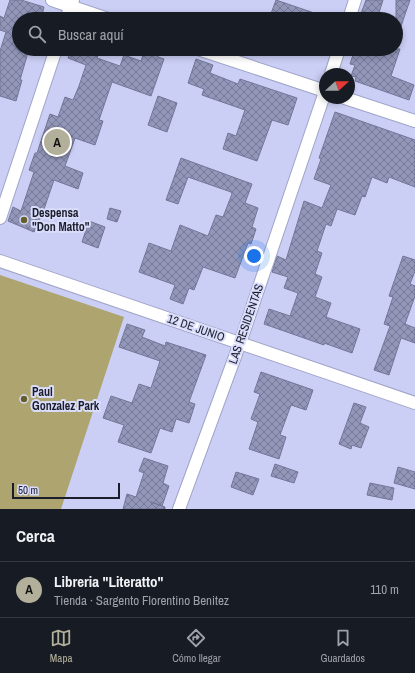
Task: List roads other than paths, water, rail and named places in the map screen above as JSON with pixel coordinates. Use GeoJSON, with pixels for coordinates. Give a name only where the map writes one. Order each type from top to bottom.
{"type":"FeatureCollection","features":[{"type":"Feature","properties":{"kind":"street"},"geometry":{"type":"LineString","coordinates":[[52,0],[72,3],[92,12]]}},
{"type":"Feature","properties":{"kind":"street"},"geometry":{"type":"LineString","coordinates":[[352,12],[356,0]]}},
{"type":"Feature","properties":{"kind":"street"},"geometry":{"type":"LineString","coordinates":[[0,218],[54,56]]}},
{"type":"Feature","properties":{"kind":"street"},"geometry":{"type":"LineString","coordinates":[[219,56],[319,90]]}},
{"type":"Feature","properties":{"kind":"street"},"geometry":{"type":"LineString","coordinates":[[333,68],[337,56]]}},
{"type":"Feature","properties":{"kind":"street"},"geometry":{"type":"LineString","coordinates":[[355,101],[415,121]]}},
{"type":"Feature","properties":{"kind":"street","name":"LAS RESIDENTAS"},"geometry":{"type":"LineString","coordinates":[[179,509],[240,343],[321,104]]}},
{"type":"Feature","properties":{"kind":"street","name":"12 DE JUNIO"},"geometry":{"type":"LineString","coordinates":[[0,261],[415,403]]}},
{"type":"Feature","properties":{"kind":"place","name":"Libreria \"Literatto\""},"geometry":{"type":"Point","coordinates":[57,142]}},
{"type":"Feature","properties":{"kind":"place","name":"Despensa \"Don Matto\""},"geometry":{"type":"Point","coordinates":[24,220]}},
{"type":"Feature","properties":{"kind":"place","name":"Paul Gonzalez Park"},"geometry":{"type":"Point","coordinates":[24,399]}}]}
